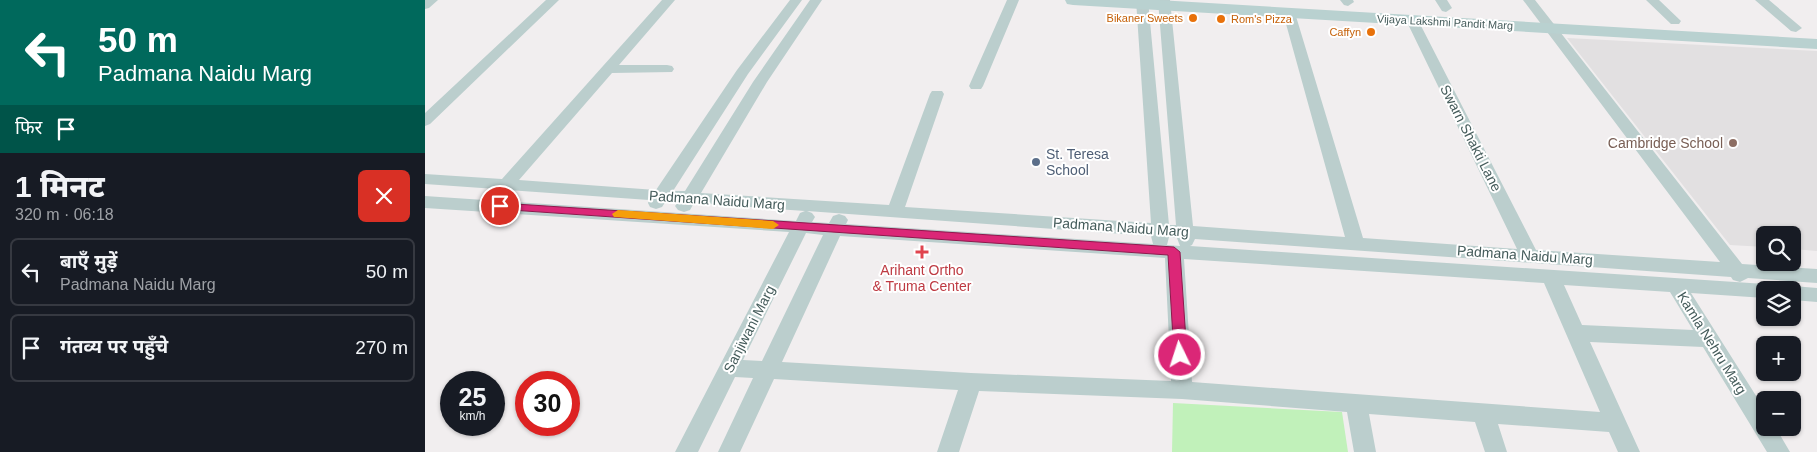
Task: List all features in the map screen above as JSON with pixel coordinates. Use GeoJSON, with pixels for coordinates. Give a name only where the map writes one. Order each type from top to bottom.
{"type":"FeatureCollection","features":[{"type":"Feature","properties":{"kind":"street"},"geometry":{"type":"LineString","coordinates":[[425,5],[432,0]]}},
{"type":"Feature","properties":{"kind":"street"},"geometry":{"type":"LineString","coordinates":[[425,121],[553,0]]}},
{"type":"Feature","properties":{"kind":"street"},"geometry":{"type":"LineString","coordinates":[[506,185],[669,0]]}},
{"type":"Feature","properties":{"kind":"street"},"geometry":{"type":"LineString","coordinates":[[647,216],[743,73],[796,0]]}},
{"type":"Feature","properties":{"kind":"street"},"geometry":{"type":"LineString","coordinates":[[677,218],[761,82],[816,0]]}},
{"type":"Feature","properties":{"kind":"street"},"geometry":{"type":"LineString","coordinates":[[976,86],[1013,0]]}},
{"type":"Feature","properties":{"kind":"street","name":"Vijaya Lakshmi Pandit Marg"},"geometry":{"type":"LineString","coordinates":[[1073,0],[1233,5],[1289,13],[1817,44]]}},
{"type":"Feature","properties":{"kind":"street","name":"Vijaya Lakshmi Pandit Marg"},"geometry":{"type":"LineString","coordinates":[[1308,0],[1534,7],[1675,21],[1817,29]]}},
{"type":"Feature","properties":{"kind":"street"},"geometry":{"type":"LineString","coordinates":[[1652,0],[1675,21]]}},
{"type":"Feature","properties":{"kind":"street"},"geometry":{"type":"LineString","coordinates":[[1761,0],[1796,28]]}},
{"type":"Feature","properties":{"kind":"street"},"geometry":{"type":"LineString","coordinates":[[1142,2],[1160,230],[1174,252],[1182,390]]}},
{"type":"Feature","properties":{"kind":"street"},"geometry":{"type":"LineString","coordinates":[[1164,3],[1186,231],[1174,252]]}},
{"type":"Feature","properties":{"kind":"street"},"geometry":{"type":"LineString","coordinates":[[1534,7],[1736,270],[1756,289]]}},
{"type":"Feature","properties":{"kind":"street"},"geometry":{"type":"LineString","coordinates":[[1289,13],[1356,244]]}},
{"type":"Feature","properties":{"kind":"street","name":"Swarn Shakti Lane"},"geometry":{"type":"LineString","coordinates":[[1412,20],[1530,256]]}},
{"type":"Feature","properties":{"kind":"street"},"geometry":{"type":"LineString","coordinates":[[608,69],[667,69]]}},
{"type":"Feature","properties":{"kind":"street"},"geometry":{"type":"LineString","coordinates":[[895,212],[937,94]]}},
{"type":"Feature","properties":{"kind":"street","name":"Padmana Naidu Marg"},"geometry":{"type":"LineString","coordinates":[[425,179],[1817,276]]}},
{"type":"Feature","properties":{"kind":"street","name":"Padmana Naidu Marg"},"geometry":{"type":"LineString","coordinates":[[425,202],[1756,291]]}},
{"type":"Feature","properties":{"kind":"street","name":"Sanjiwani Marg"},"geometry":{"type":"LineString","coordinates":[[686,452],[812,206]]}},
{"type":"Feature","properties":{"kind":"street"},"geometry":{"type":"LineString","coordinates":[[729,452],[845,208]]}},
{"type":"Feature","properties":{"kind":"street"},"geometry":{"type":"LineString","coordinates":[[1551,277],[1629,452]]}},
{"type":"Feature","properties":{"kind":"street","name":"Kamla Nehru Marg"},"geometry":{"type":"LineString","coordinates":[[1676,285],[1779,452]]}},
{"type":"Feature","properties":{"kind":"street"},"geometry":{"type":"LineString","coordinates":[[1801,294],[1817,295]]}},
{"type":"Feature","properties":{"kind":"street"},"geometry":{"type":"LineString","coordinates":[[1576,333],[1709,339]]}},
{"type":"Feature","properties":{"kind":"street"},"geometry":{"type":"LineString","coordinates":[[729,368],[971,382],[1182,390],[1616,423]]}},
{"type":"Feature","properties":{"kind":"street"},"geometry":{"type":"LineString","coordinates":[[948,452],[971,382]]}},
{"type":"Feature","properties":{"kind":"street"},"geometry":{"type":"LineString","coordinates":[[1356,403],[1365,452]]}},
{"type":"Feature","properties":{"kind":"street"},"geometry":{"type":"LineString","coordinates":[[1484,414],[1496,452]]}},
{"type":"Feature","properties":{"kind":"shaded area","name":"Cambridge School"},"geometry":{"type":"Polygon","coordinates":[[[1567,38],[1817,51],[1817,251],[1801,250],[1801,226],[1756,226],[1756,246],[1730,245],[1567,38]]]}},
{"type":"Feature","properties":{"kind":"green space"},"geometry":{"type":"Polygon","coordinates":[[[1173,403],[1342,412],[1348,452],[1172,452],[1173,403]]]}},
{"type":"Feature","properties":{"kind":"slow traffic"},"geometry":{"type":"LineString","coordinates":[[618,214],[773,225]]}},
{"type":"Feature","properties":{"kind":"place","name":"Bikaner Sweets"},"geometry":{"type":"Point","coordinates":[1193,18]}},
{"type":"Feature","properties":{"kind":"place","name":"Rom's Pizza"},"geometry":{"type":"Point","coordinates":[1221,19]}},
{"type":"Feature","properties":{"kind":"place","name":"Caffyn"},"geometry":{"type":"Point","coordinates":[1371,32]}},
{"type":"Feature","properties":{"kind":"place","name":"Cambridge School"},"geometry":{"type":"Point","coordinates":[1733,143]}},
{"type":"Feature","properties":{"kind":"place","name":"St. Teresa School"},"geometry":{"type":"Point","coordinates":[1036,162]}},
{"type":"Feature","properties":{"kind":"place","name":"Arihant Ortho & Truma Center"},"geometry":{"type":"Point","coordinates":[922,252]}},
{"type":"Feature","properties":{"kind":"route"},"geometry":{"type":"LineString","coordinates":[[500,206],[1174,252],[1180,355]]}}]}
